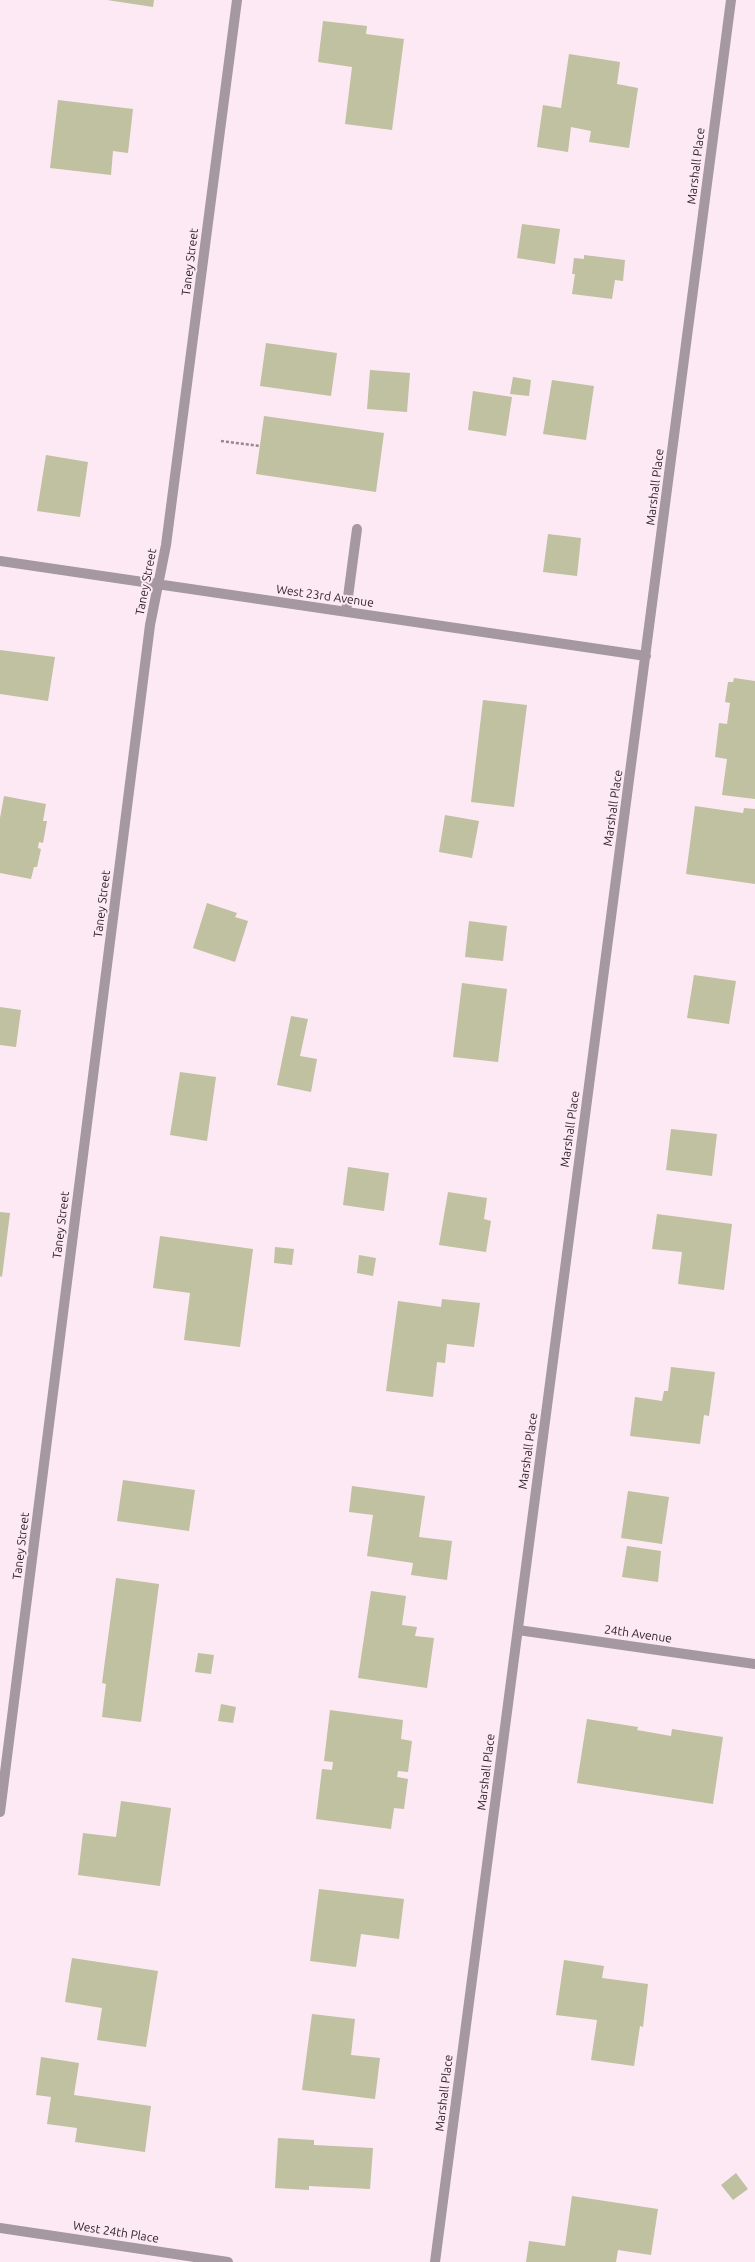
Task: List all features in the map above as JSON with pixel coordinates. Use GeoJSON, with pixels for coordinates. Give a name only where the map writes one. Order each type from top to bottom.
{"type":"FeatureCollection","features":[{"type":"Feature","properties":{"kind":"street","name":"Taney Street"},"geometry":{"type":"LineString","coordinates":[[0,1812],[150,625],[166,545],[237,0]]}},
{"type":"Feature","properties":{"kind":"street","name":"Marshall Place"},"geometry":{"type":"LineString","coordinates":[[435,2262],[646,656],[730,0]]}},
{"type":"Feature","properties":{"kind":"street"},"geometry":{"type":"LineString","coordinates":[[346,612],[357,529]]}},
{"type":"Feature","properties":{"kind":"street","name":"West 23rd Avenue"},"geometry":{"type":"LineString","coordinates":[[0,561],[646,656]]}},
{"type":"Feature","properties":{"kind":"street","name":"24th Avenue"},"geometry":{"type":"LineString","coordinates":[[518,1630],[755,1664]]}},
{"type":"Feature","properties":{"kind":"street","name":"West 24th Place"},"geometry":{"type":"LineString","coordinates":[[0,2228],[228,2262]]}},
{"type":"Feature","properties":{"kind":"path"},"geometry":{"type":"LineString","coordinates":[[221,440],[260,446]]}},
{"type":"Feature","properties":{"kind":"building"},"geometry":{"type":"Polygon","coordinates":[[[107,0],[154,0],[153,7],[107,0]]]}},
{"type":"Feature","properties":{"kind":"building"},"geometry":{"type":"Polygon","coordinates":[[[323,21],[367,26],[366,34],[404,39],[392,130],[345,124],[352,67],[318,62],[323,21]]]}},
{"type":"Feature","properties":{"kind":"building"},"geometry":{"type":"Polygon","coordinates":[[[569,54],[620,62],[617,84],[638,88],[629,148],[589,142],[591,131],[571,127],[568,152],[537,147],[543,105],[561,108],[569,54]]]}},
{"type":"Feature","properties":{"kind":"building"},"geometry":{"type":"Polygon","coordinates":[[[58,100],[133,109],[128,153],[113,151],[111,175],[50,168],[58,100]]]}},
{"type":"Feature","properties":{"kind":"building"},"geometry":{"type":"Polygon","coordinates":[[[522,224],[560,229],[555,264],[517,258],[522,224]]]}},
{"type":"Feature","properties":{"kind":"building"},"geometry":{"type":"Polygon","coordinates":[[[584,255],[625,260],[623,281],[615,280],[612,299],[572,294],[575,274],[572,274],[574,258],[584,259],[584,255]]]}},
{"type":"Feature","properties":{"kind":"building"},"geometry":{"type":"Polygon","coordinates":[[[266,343],[337,353],[331,396],[260,386],[266,343]]]}},
{"type":"Feature","properties":{"kind":"building"},"geometry":{"type":"Polygon","coordinates":[[[370,370],[410,373],[407,412],[367,409],[370,370]]]}},
{"type":"Feature","properties":{"kind":"building"},"geometry":{"type":"Polygon","coordinates":[[[513,377],[531,380],[529,396],[510,394],[513,377]]]}},
{"type":"Feature","properties":{"kind":"building"},"geometry":{"type":"Polygon","coordinates":[[[552,380],[594,386],[586,440],[543,434],[552,380]]]}},
{"type":"Feature","properties":{"kind":"building"},"geometry":{"type":"Polygon","coordinates":[[[473,391],[512,397],[506,436],[468,430],[473,391]]]}},
{"type":"Feature","properties":{"kind":"building"},"geometry":{"type":"Polygon","coordinates":[[[264,416],[384,433],[376,492],[256,474],[264,416]]]}},
{"type":"Feature","properties":{"kind":"building"},"geometry":{"type":"Polygon","coordinates":[[[46,455],[88,462],[80,517],[37,511],[46,455]]]}},
{"type":"Feature","properties":{"kind":"building"},"geometry":{"type":"Polygon","coordinates":[[[548,534],[581,538],[577,576],[543,572],[548,534]]]}},
{"type":"Feature","properties":{"kind":"building"},"geometry":{"type":"Polygon","coordinates":[[[0,650],[55,657],[48,701],[0,694],[0,650]]]}},
{"type":"Feature","properties":{"kind":"building"},"geometry":{"type":"Polygon","coordinates":[[[734,678],[755,681],[755,799],[722,795],[727,759],[715,757],[719,723],[727,724],[730,703],[725,702],[728,682],[733,682],[734,678]]]}},
{"type":"Feature","properties":{"kind":"building"},"geometry":{"type":"Polygon","coordinates":[[[483,700],[527,705],[514,807],[471,802],[483,700]]]}},
{"type":"Feature","properties":{"kind":"building"},"geometry":{"type":"Polygon","coordinates":[[[4,796],[46,804],[43,821],[47,821],[43,843],[39,842],[38,848],[41,849],[37,867],[34,867],[31,879],[0,873],[0,818],[4,796]]]}},
{"type":"Feature","properties":{"kind":"building"},"geometry":{"type":"Polygon","coordinates":[[[695,806],[743,813],[744,808],[755,809],[755,884],[686,874],[695,806]]]}},
{"type":"Feature","properties":{"kind":"building"},"geometry":{"type":"Polygon","coordinates":[[[445,815],[479,821],[472,858],[439,852],[445,815]]]}},
{"type":"Feature","properties":{"kind":"building"},"geometry":{"type":"Polygon","coordinates":[[[207,903],[237,913],[235,917],[248,921],[235,962],[193,948],[207,903]]]}},
{"type":"Feature","properties":{"kind":"building"},"geometry":{"type":"Polygon","coordinates":[[[469,921],[507,926],[503,961],[465,957],[469,921]]]}},
{"type":"Feature","properties":{"kind":"building"},"geometry":{"type":"Polygon","coordinates":[[[694,975],[736,981],[729,1024],[687,1018],[694,975]]]}},
{"type":"Feature","properties":{"kind":"building"},"geometry":{"type":"Polygon","coordinates":[[[462,983],[507,989],[498,1062],[453,1057],[462,983]]]}},
{"type":"Feature","properties":{"kind":"building"},"geometry":{"type":"Polygon","coordinates":[[[0,1007],[21,1010],[16,1047],[0,1045],[0,1007]]]}},
{"type":"Feature","properties":{"kind":"building"},"geometry":{"type":"Polygon","coordinates":[[[291,1016],[308,1019],[300,1056],[317,1059],[311,1092],[277,1085],[291,1016]]]}},
{"type":"Feature","properties":{"kind":"building"},"geometry":{"type":"Polygon","coordinates":[[[180,1072],[216,1077],[207,1141],[170,1135],[180,1072]]]}},
{"type":"Feature","properties":{"kind":"building"},"geometry":{"type":"Polygon","coordinates":[[[671,1129],[717,1134],[712,1176],[666,1170],[671,1129]]]}},
{"type":"Feature","properties":{"kind":"building"},"geometry":{"type":"Polygon","coordinates":[[[348,1167],[389,1173],[384,1211],[343,1205],[348,1167]]]}},
{"type":"Feature","properties":{"kind":"building"},"geometry":{"type":"Polygon","coordinates":[[[448,1192],[487,1198],[484,1219],[491,1221],[486,1252],[439,1245],[448,1192]]]}},
{"type":"Feature","properties":{"kind":"building"},"geometry":{"type":"Polygon","coordinates":[[[0,1212],[10,1213],[2,1277],[0,1276],[0,1212]]]}},
{"type":"Feature","properties":{"kind":"building"},"geometry":{"type":"Polygon","coordinates":[[[657,1214],[732,1224],[724,1290],[678,1284],[682,1252],[652,1249],[657,1214]]]}},
{"type":"Feature","properties":{"kind":"building"},"geometry":{"type":"Polygon","coordinates":[[[160,1236],[253,1249],[240,1347],[184,1340],[190,1293],[153,1288],[160,1236]]]}},
{"type":"Feature","properties":{"kind":"building"},"geometry":{"type":"Polygon","coordinates":[[[275,1247],[294,1249],[292,1265],[274,1263],[275,1247]]]}},
{"type":"Feature","properties":{"kind":"building"},"geometry":{"type":"Polygon","coordinates":[[[359,1255],[376,1258],[373,1276],[357,1273],[359,1255]]]}},
{"type":"Feature","properties":{"kind":"building"},"geometry":{"type":"Polygon","coordinates":[[[442,1299],[480,1303],[474,1347],[447,1344],[445,1363],[437,1362],[433,1397],[386,1391],[398,1301],[441,1307],[442,1299]]]}},
{"type":"Feature","properties":{"kind":"building"},"geometry":{"type":"Polygon","coordinates":[[[671,1367],[715,1372],[709,1416],[704,1415],[700,1444],[630,1436],[635,1397],[662,1401],[664,1391],[668,1391],[671,1367]]]}},
{"type":"Feature","properties":{"kind":"building"},"geometry":{"type":"Polygon","coordinates":[[[123,1480],[195,1490],[189,1531],[117,1521],[123,1480]]]}},
{"type":"Feature","properties":{"kind":"building"},"geometry":{"type":"Polygon","coordinates":[[[352,1486],[425,1496],[419,1537],[452,1541],[447,1580],[411,1575],[413,1563],[367,1556],[373,1515],[349,1512],[352,1486]]]}},
{"type":"Feature","properties":{"kind":"building"},"geometry":{"type":"Polygon","coordinates":[[[628,1491],[669,1497],[662,1544],[621,1538],[628,1491]]]}},
{"type":"Feature","properties":{"kind":"building"},"geometry":{"type":"Polygon","coordinates":[[[627,1546],[661,1551],[658,1582],[622,1577],[627,1546]]]}},
{"type":"Feature","properties":{"kind":"building"},"geometry":{"type":"Polygon","coordinates":[[[116,1578],[159,1584],[141,1722],[102,1717],[106,1684],[102,1683],[116,1578]]]}},
{"type":"Feature","properties":{"kind":"building"},"geometry":{"type":"Polygon","coordinates":[[[371,1591],[406,1596],[402,1625],[417,1627],[415,1636],[434,1638],[427,1688],[358,1678],[371,1591]]]}},
{"type":"Feature","properties":{"kind":"building"},"geometry":{"type":"Polygon","coordinates":[[[198,1653],[214,1655],[211,1674],[195,1672],[198,1653]]]}},
{"type":"Feature","properties":{"kind":"building"},"geometry":{"type":"Polygon","coordinates":[[[221,1704],[236,1707],[233,1723],[218,1721],[221,1704]]]}},
{"type":"Feature","properties":{"kind":"building"},"geometry":{"type":"Polygon","coordinates":[[[330,1710],[403,1720],[401,1739],[412,1741],[408,1772],[398,1771],[397,1777],[408,1779],[404,1809],[394,1808],[391,1829],[316,1819],[322,1769],[332,1770],[333,1762],[324,1761],[330,1710]]]}},
{"type":"Feature","properties":{"kind":"building"},"geometry":{"type":"Polygon","coordinates":[[[587,1719],[638,1727],[637,1730],[671,1736],[672,1729],[723,1737],[713,1804],[577,1783],[587,1719]]]}},
{"type":"Feature","properties":{"kind":"building"},"geometry":{"type":"Polygon","coordinates":[[[121,1801],[171,1808],[160,1886],[78,1875],[83,1833],[116,1837],[121,1801]]]}},
{"type":"Feature","properties":{"kind":"building"},"geometry":{"type":"Polygon","coordinates":[[[319,1889],[404,1899],[399,1939],[361,1934],[356,1967],[310,1961],[319,1889]]]}},
{"type":"Feature","properties":{"kind":"building"},"geometry":{"type":"Polygon","coordinates":[[[72,1958],[158,1971],[146,2047],[97,2040],[102,2008],[65,2002],[72,1958]]]}},
{"type":"Feature","properties":{"kind":"building"},"geometry":{"type":"Polygon","coordinates":[[[564,1960],[604,1966],[602,1978],[648,1984],[643,2027],[640,2026],[634,2066],[591,2060],[597,2020],[556,2015],[564,1960]]]}},
{"type":"Feature","properties":{"kind":"building"},"geometry":{"type":"Polygon","coordinates":[[[312,2014],[355,2019],[351,2055],[380,2058],[375,2099],[302,2090],[312,2014]]]}},
{"type":"Feature","properties":{"kind":"building"},"geometry":{"type":"Polygon","coordinates":[[[41,2057],[79,2063],[74,2095],[151,2106],[145,2152],[75,2142],[77,2128],[47,2124],[51,2097],[36,2095],[41,2057]]]}},
{"type":"Feature","properties":{"kind":"building"},"geometry":{"type":"Polygon","coordinates":[[[278,2138],[314,2140],[314,2145],[373,2148],[370,2189],[309,2186],[309,2190],[275,2188],[278,2138]]]}},
{"type":"Feature","properties":{"kind":"building"},"geometry":{"type":"Polygon","coordinates":[[[736,2173],[748,2189],[733,2200],[721,2185],[736,2173]]]}},
{"type":"Feature","properties":{"kind":"building"},"geometry":{"type":"Polygon","coordinates":[[[572,2196],[658,2209],[651,2255],[618,2250],[616,2262],[526,2262],[529,2241],[565,2246],[572,2196]]]}}]}
